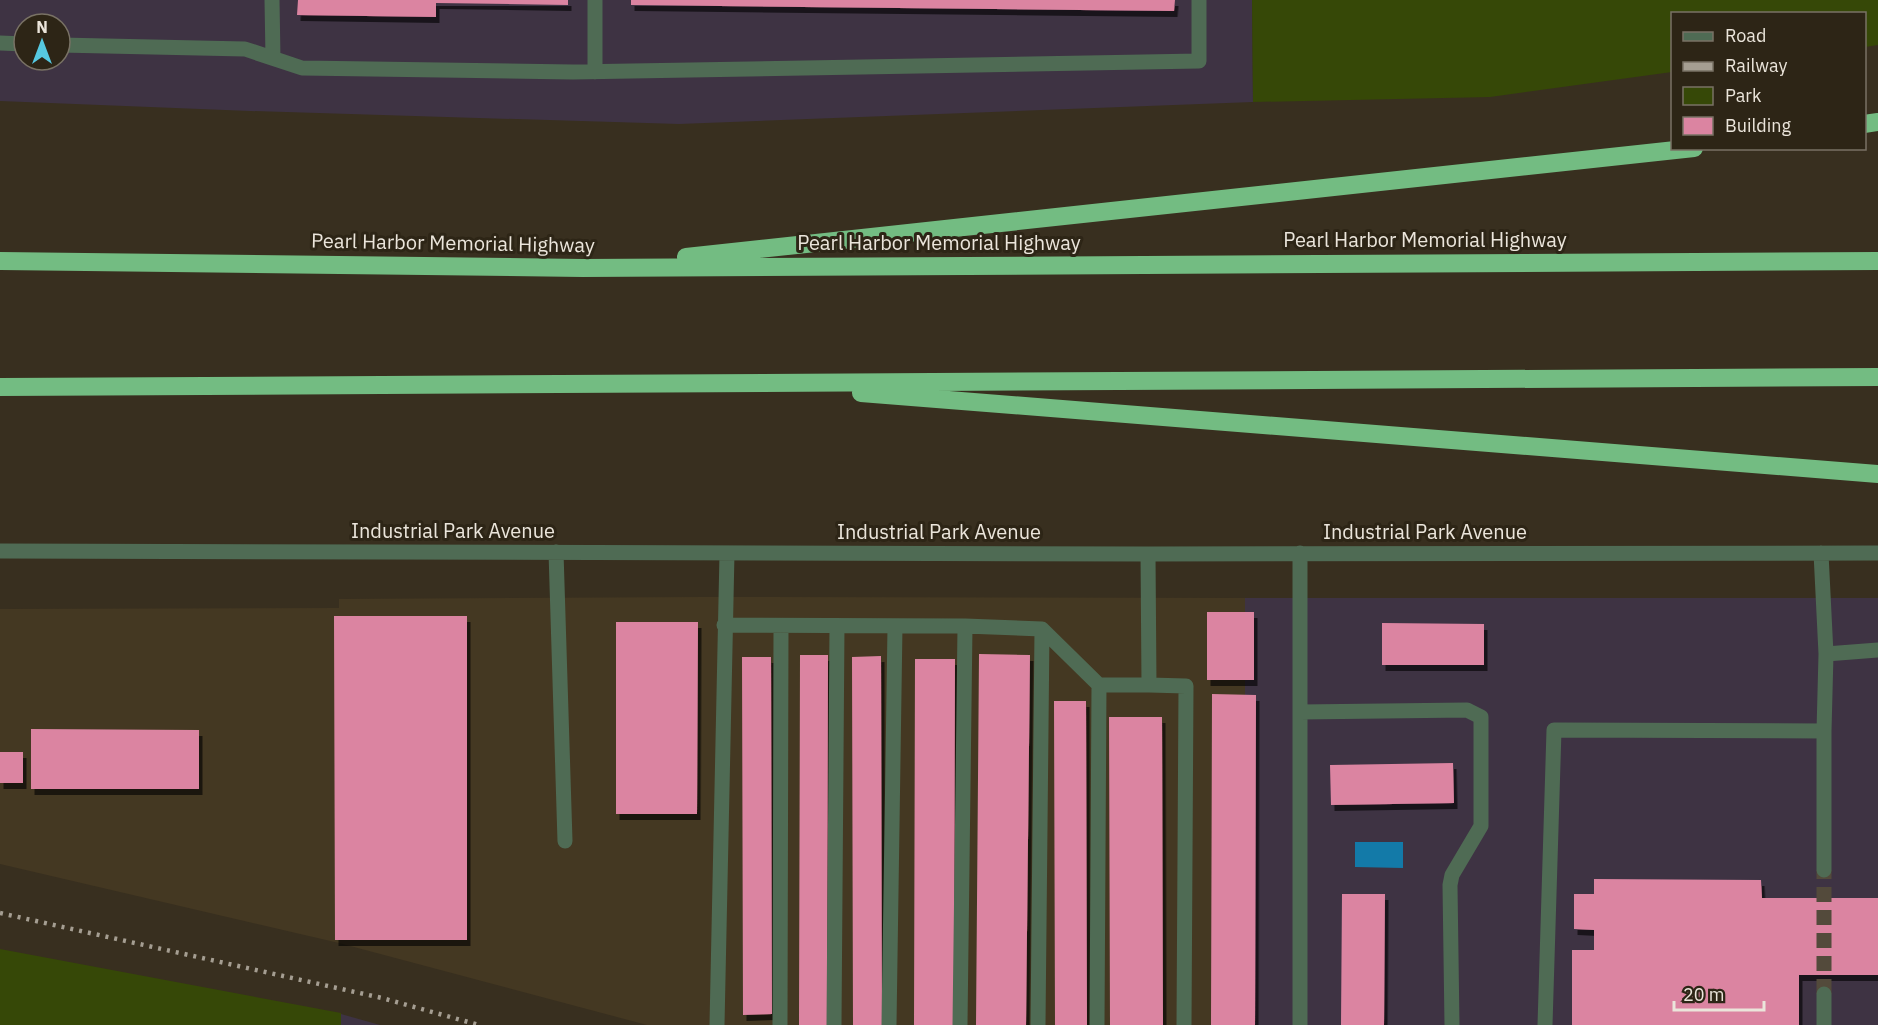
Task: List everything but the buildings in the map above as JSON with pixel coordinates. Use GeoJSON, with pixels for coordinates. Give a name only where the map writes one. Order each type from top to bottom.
{"type":"FeatureCollection","features":[{"type":"Feature","properties":{"kind":"highway"},"geometry":{"type":"LineString","coordinates":[[583,268],[1675,150]]}},
{"type":"Feature","properties":{"kind":"highway"},"geometry":{"type":"LineString","coordinates":[[1747,261],[1878,250]]}},
{"type":"Feature","properties":{"kind":"highway","name":"Pearl Harbor Memorial Highway"},"geometry":{"type":"LineString","coordinates":[[0,261],[583,268],[1878,261]]}},
{"type":"Feature","properties":{"kind":"highway"},"geometry":{"type":"LineString","coordinates":[[0,387],[1878,377]]}},
{"type":"Feature","properties":{"kind":"highway"},"geometry":{"type":"LineString","coordinates":[[736,383],[1878,474]]}},
{"type":"Feature","properties":{"kind":"street"},"geometry":{"type":"LineString","coordinates":[[272,0],[273,58]]}},
{"type":"Feature","properties":{"kind":"street"},"geometry":{"type":"LineString","coordinates":[[595,0],[595,72]]}},
{"type":"Feature","properties":{"kind":"street"},"geometry":{"type":"LineString","coordinates":[[72,45],[245,49],[302,68],[595,72],[1200,61],[1199,0]]}},
{"type":"Feature","properties":{"kind":"street","name":"Industrial Park Avenue"},"geometry":{"type":"LineString","coordinates":[[0,551],[1878,553]]}},
{"type":"Feature","properties":{"kind":"street"},"geometry":{"type":"LineString","coordinates":[[556,552],[565,841]]}},
{"type":"Feature","properties":{"kind":"street"},"geometry":{"type":"LineString","coordinates":[[717,1025],[726,553]]}},
{"type":"Feature","properties":{"kind":"street"},"geometry":{"type":"LineString","coordinates":[[1300,553],[1300,1025]]}},
{"type":"Feature","properties":{"kind":"street"},"geometry":{"type":"LineString","coordinates":[[1148,554],[1149,685]]}},
{"type":"Feature","properties":{"kind":"street"},"geometry":{"type":"LineString","coordinates":[[1821,554],[1826,654],[1824,870]]}},
{"type":"Feature","properties":{"kind":"street"},"geometry":{"type":"LineString","coordinates":[[724,625],[965,626],[1042,629],[1099,685],[1186,686],[1184,1025]]}},
{"type":"Feature","properties":{"kind":"street"},"geometry":{"type":"LineString","coordinates":[[780,1025],[781,626]]}},
{"type":"Feature","properties":{"kind":"street"},"geometry":{"type":"LineString","coordinates":[[834,1025],[837,626]]}},
{"type":"Feature","properties":{"kind":"street"},"geometry":{"type":"LineString","coordinates":[[889,1025],[896,626]]}},
{"type":"Feature","properties":{"kind":"street"},"geometry":{"type":"LineString","coordinates":[[960,1025],[965,626]]}},
{"type":"Feature","properties":{"kind":"street"},"geometry":{"type":"LineString","coordinates":[[1038,1025],[1042,629]]}},
{"type":"Feature","properties":{"kind":"street"},"geometry":{"type":"LineString","coordinates":[[1826,654],[1878,650]]}},
{"type":"Feature","properties":{"kind":"street"},"geometry":{"type":"LineString","coordinates":[[1097,1025],[1099,685]]}},
{"type":"Feature","properties":{"kind":"street"},"geometry":{"type":"LineString","coordinates":[[1300,712],[1467,710],[1481,717],[1481,826],[1452,875],[1450,885],[1452,1025]]}},
{"type":"Feature","properties":{"kind":"street"},"geometry":{"type":"LineString","coordinates":[[1545,1025],[1554,730],[1824,731]]}},
{"type":"Feature","properties":{"kind":"street"},"geometry":{"type":"LineString","coordinates":[[1824,994],[1824,1025]]}},
{"type":"Feature","properties":{"kind":"shaded area"},"geometry":{"type":"Polygon","coordinates":[[[0,0],[1252,0],[1253,102],[679,124],[0,101],[0,0]]]}},
{"type":"Feature","properties":{"kind":"shaded area"},"geometry":{"type":"Polygon","coordinates":[[[1245,598],[1878,598],[1878,1025],[1245,1025],[1245,598]]]}},
{"type":"Feature","properties":{"kind":"shaded area"},"geometry":{"type":"Polygon","coordinates":[[[1245,598],[1245,1025],[647,1025],[339,943],[0,864],[0,609],[339,608],[339,599],[1245,598]]]}},
{"type":"Feature","properties":{"kind":"shaded area"},"geometry":{"type":"Polygon","coordinates":[[[341,1014],[380,1025],[341,1025],[341,1014]]]}},
{"type":"Feature","properties":{"kind":"green space"},"geometry":{"type":"Polygon","coordinates":[[[1252,0],[1878,0],[1878,45],[1866,47],[1866,12],[1671,12],[1671,72],[1490,97],[1253,102],[1252,0]]]}},
{"type":"Feature","properties":{"kind":"green space"},"geometry":{"type":"Polygon","coordinates":[[[0,949],[341,1013],[341,1025],[0,1025],[0,949]]]}},
{"type":"Feature","properties":{"kind":"water"},"geometry":{"type":"Polygon","coordinates":[[[1355,842],[1403,842],[1403,868],[1355,867],[1355,842]]]}},
{"type":"Feature","properties":{"kind":"tunnel"},"geometry":{"type":"LineString","coordinates":[[1824,870],[1824,994]]}},
{"type":"Feature","properties":{"kind":"railway"},"geometry":{"type":"LineString","coordinates":[[0,913],[382,998],[479,1025]]}}]}
